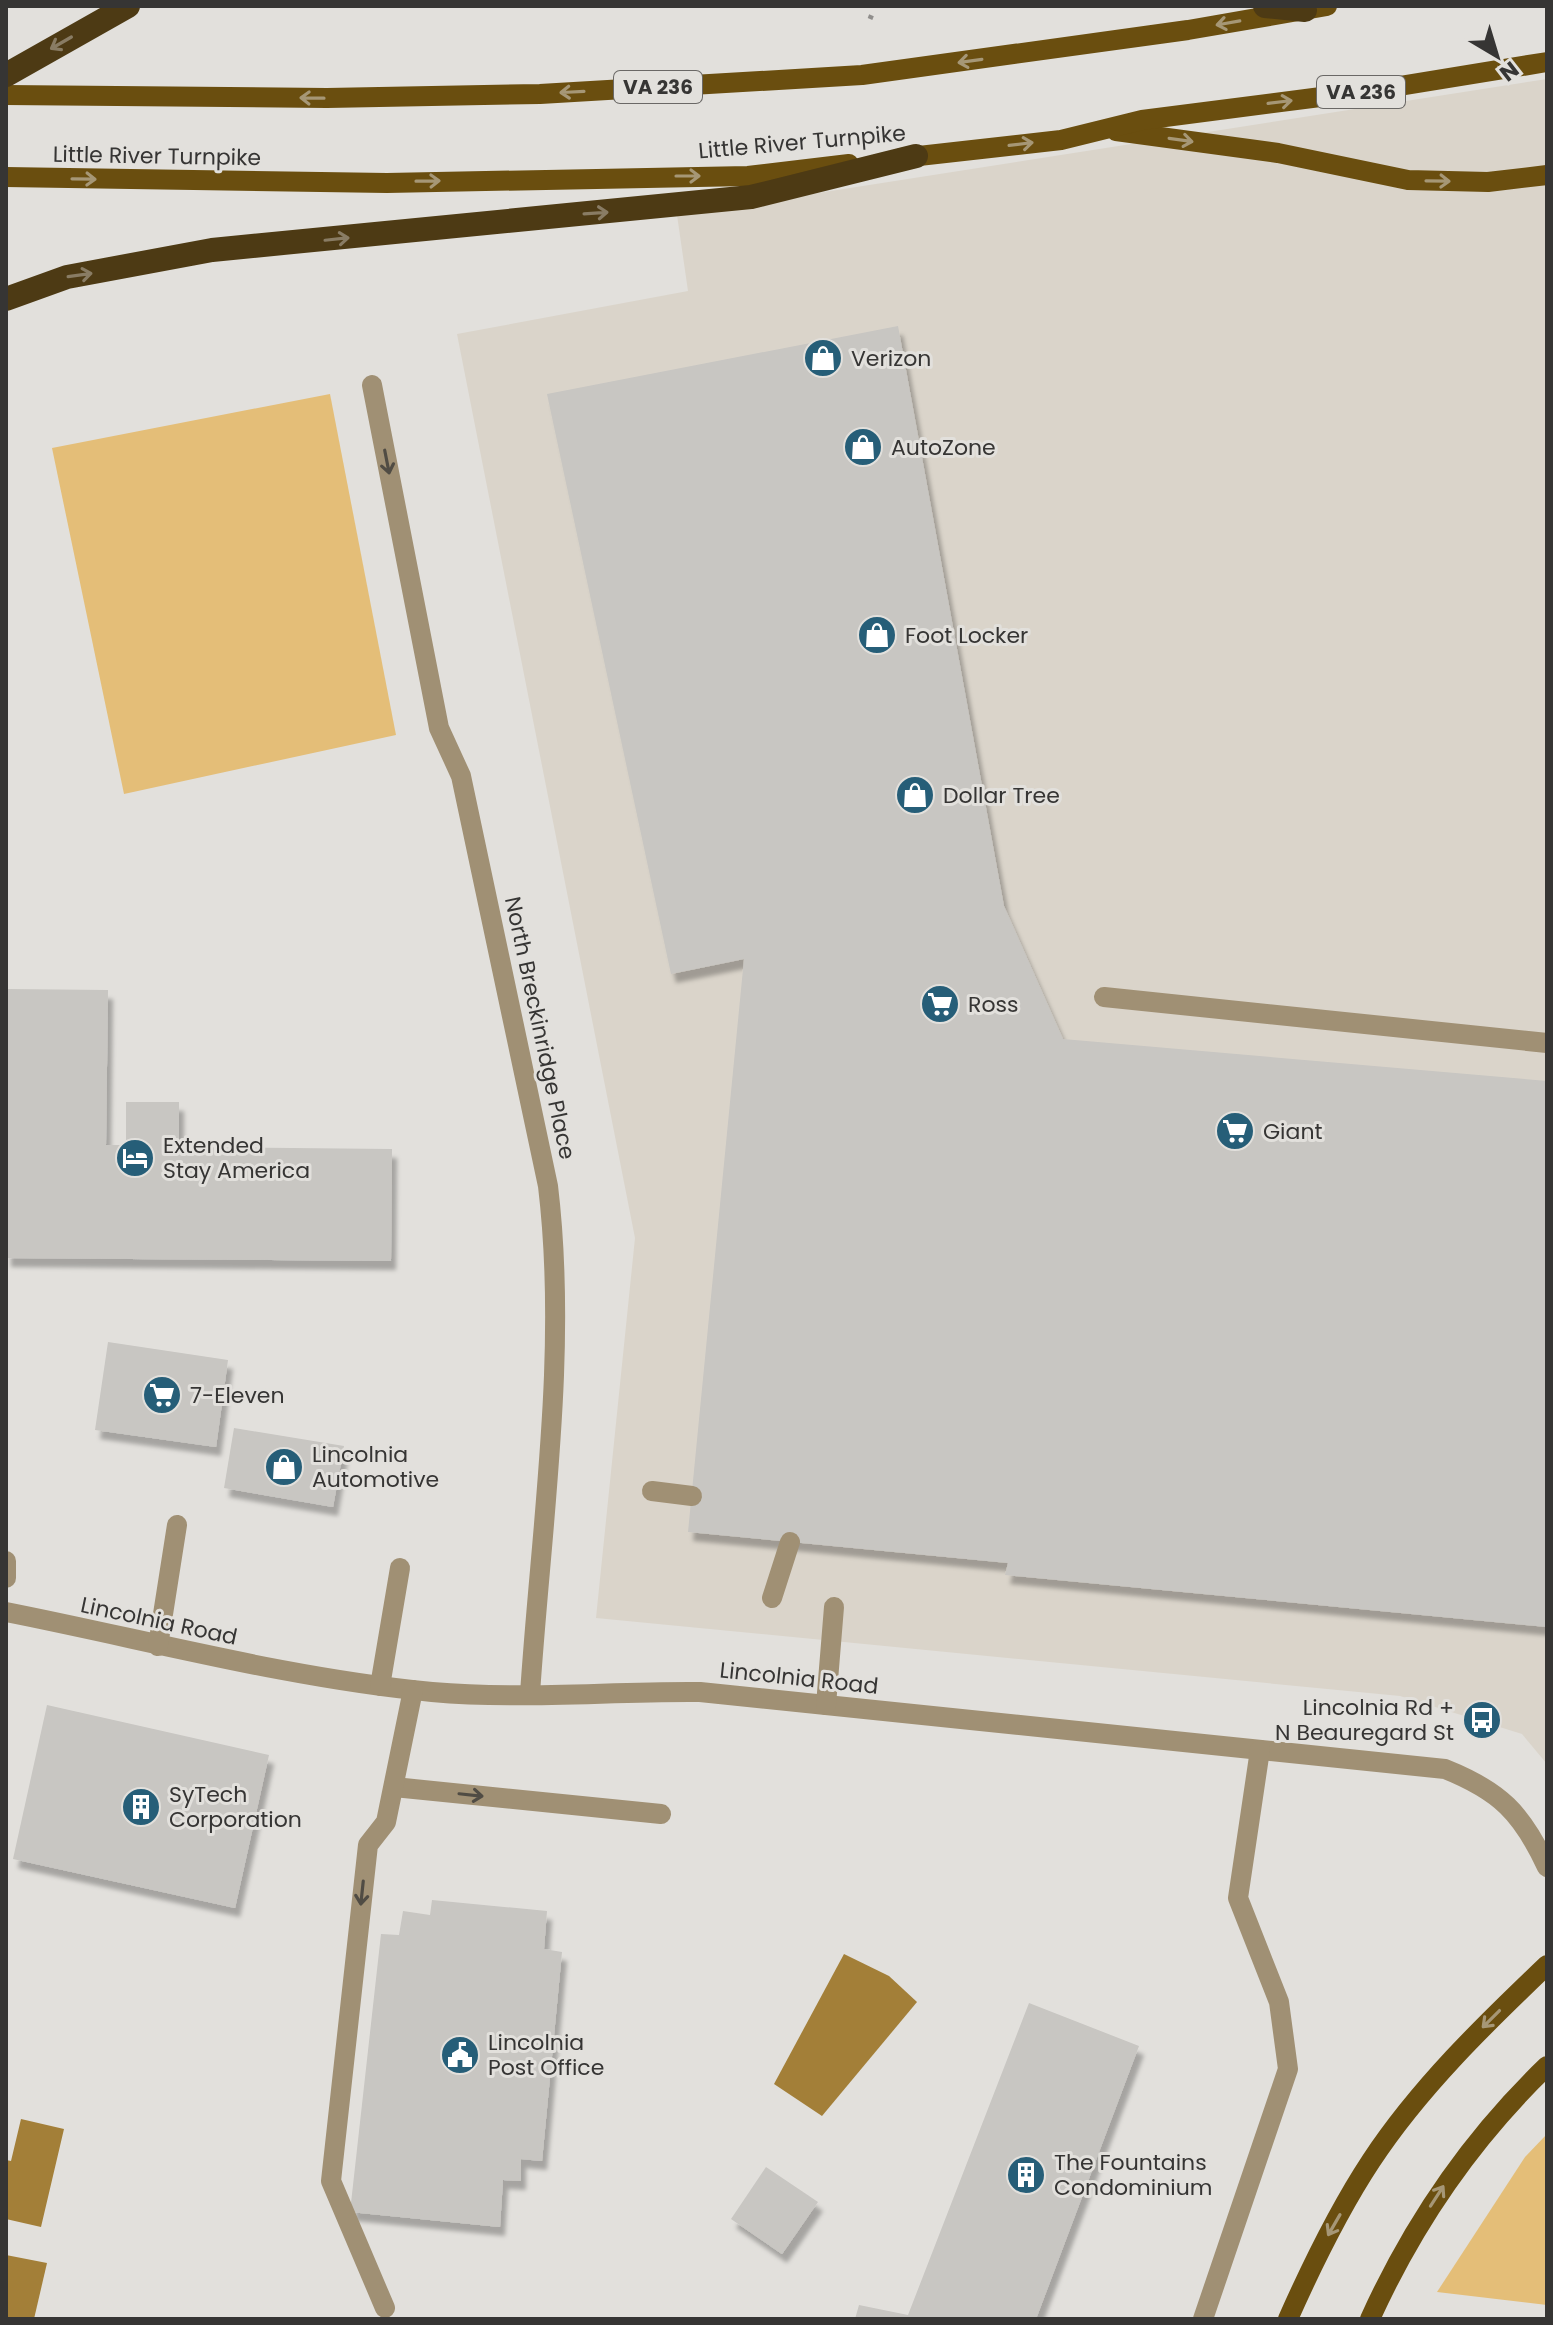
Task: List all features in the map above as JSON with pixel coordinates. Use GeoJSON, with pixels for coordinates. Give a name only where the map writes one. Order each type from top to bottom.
{"type":"FeatureCollection","features":[{"type":"Feature","properties":{"kind":"highway"},"geometry":{"type":"LineString","coordinates":[[1265,6],[1316,8]]}},
{"type":"Feature","properties":{"kind":"highway"},"geometry":{"type":"LineString","coordinates":[[6,75],[122,9]]}},
{"type":"Feature","properties":{"kind":"highway"},"geometry":{"type":"LineString","coordinates":[[6,299],[67,277],[212,250],[751,197],[916,156]]}},
{"type":"Feature","properties":{"kind":"main road","name":"VA 236"},"geometry":{"type":"LineString","coordinates":[[6,95],[327,98],[540,94],[862,75],[1316,8]]}},
{"type":"Feature","properties":{"kind":"main road","name":"Little River Turnpike"},"geometry":{"type":"LineString","coordinates":[[6,177],[387,183],[748,176],[1061,140],[1142,120],[1375,90],[1547,62]]}},
{"type":"Feature","properties":{"kind":"main road"},"geometry":{"type":"LineString","coordinates":[[1104,129],[1278,153],[1408,180],[1488,182],[1547,175]]}},
{"type":"Feature","properties":{"kind":"main road"},"geometry":{"type":"LineString","coordinates":[[1288,2319],[1317,2254],[1372,2160],[1442,2071],[1547,1965]]}},
{"type":"Feature","properties":{"kind":"main road"},"geometry":{"type":"LineString","coordinates":[[1370,2319],[1409,2239],[1445,2184],[1547,2066]]}},
{"type":"Feature","properties":{"kind":"street","name":"North Breckinridge Place"},"geometry":{"type":"LineString","coordinates":[[372,385],[439,728],[461,776],[548,1186],[558,1314],[530,1694]]}},
{"type":"Feature","properties":{"kind":"street"},"geometry":{"type":"LineString","coordinates":[[1104,997],[1547,1043]]}},
{"type":"Feature","properties":{"kind":"street"},"geometry":{"type":"LineString","coordinates":[[652,1491],[692,1496]]}},
{"type":"Feature","properties":{"kind":"street"},"geometry":{"type":"LineString","coordinates":[[158,1646],[177,1525]]}},
{"type":"Feature","properties":{"kind":"street"},"geometry":{"type":"LineString","coordinates":[[772,1598],[790,1542]]}},
{"type":"Feature","properties":{"kind":"street"},"geometry":{"type":"LineString","coordinates":[[6,1561],[6,1578]]}},
{"type":"Feature","properties":{"kind":"street"},"geometry":{"type":"LineString","coordinates":[[380,1686],[400,1568]]}},
{"type":"Feature","properties":{"kind":"street"},"geometry":{"type":"LineString","coordinates":[[826,1705],[834,1607]]}},
{"type":"Feature","properties":{"kind":"street","name":"Lincolnia Road"},"geometry":{"type":"LineString","coordinates":[[6,1612],[158,1646],[413,1690],[530,1694],[700,1692],[1445,1769],[1470,1779],[1510,1806],[1532,1834],[1547,1867]]}},
{"type":"Feature","properties":{"kind":"street"},"geometry":{"type":"LineString","coordinates":[[385,2308],[331,2181],[368,1845],[386,1822],[413,1690]]}},
{"type":"Feature","properties":{"kind":"street"},"geometry":{"type":"LineString","coordinates":[[1203,2319],[1288,2069],[1279,2002],[1238,1898],[1260,1750]]}},
{"type":"Feature","properties":{"kind":"street"},"geometry":{"type":"LineString","coordinates":[[394,1787],[661,1814]]}},
{"type":"Feature","properties":{"kind":"shaded area"},"geometry":{"type":"Polygon","coordinates":[[[1547,79],[1547,1764],[1522,1734],[1400,1696],[596,1618],[635,1238],[457,334],[688,291],[677,215],[1547,79]]]}},
{"type":"Feature","properties":{"kind":"shaded area"},"geometry":{"type":"Polygon","coordinates":[[[330,394],[396,735],[124,794],[52,448],[330,394]]]}},
{"type":"Feature","properties":{"kind":"shaded area"},"geometry":{"type":"Polygon","coordinates":[[[844,1954],[889,1976],[917,2002],[822,2116],[774,2084],[844,1954]]]}},
{"type":"Feature","properties":{"kind":"shaded area"},"geometry":{"type":"Polygon","coordinates":[[[21,2119],[64,2129],[41,2227],[6,2219],[6,2160],[11,2161],[21,2119]]]}},
{"type":"Feature","properties":{"kind":"shaded area"},"geometry":{"type":"Polygon","coordinates":[[[1547,2134],[1547,2305],[1437,2292],[1525,2157],[1547,2134]]]}},
{"type":"Feature","properties":{"kind":"shaded area"},"geometry":{"type":"Polygon","coordinates":[[[6,2255],[47,2263],[34,2319],[6,2319],[6,2255]]]}},
{"type":"Feature","properties":{"kind":"building"},"geometry":{"type":"Polygon","coordinates":[[[898,326],[1004,906],[1063,1039],[1547,1081],[1547,1627],[1005,1575],[1008,1563],[688,1532],[744,959],[671,974],[547,394],[898,326]]]}},
{"type":"Feature","properties":{"kind":"building"},"geometry":{"type":"Polygon","coordinates":[[[6,989],[108,990],[106,1145],[126,1145],[126,1102],[179,1102],[179,1147],[392,1149],[391,1261],[6,1258],[6,989]]]}},
{"type":"Feature","properties":{"kind":"building","name":"7-Eleven"},"geometry":{"type":"Polygon","coordinates":[[[108,1342],[228,1360],[216,1447],[95,1430],[108,1342]]]}},
{"type":"Feature","properties":{"kind":"building","name":"Lincolnia Automotive"},"geometry":{"type":"Polygon","coordinates":[[[234,1428],[344,1446],[333,1507],[224,1488],[234,1428]]]}},
{"type":"Feature","properties":{"kind":"building","name":"SyTech Corporation"},"geometry":{"type":"Polygon","coordinates":[[[47,1705],[269,1755],[235,1908],[13,1859],[47,1705]]]}},
{"type":"Feature","properties":{"kind":"building","name":"Lincolnia Post Office"},"geometry":{"type":"Polygon","coordinates":[[[432,1900],[547,1911],[544,1949],[562,1952],[542,2161],[521,2159],[521,2181],[503,2180],[500,2227],[350,2212],[381,1934],[399,1935],[403,1911],[430,1915],[432,1900]]]}},
{"type":"Feature","properties":{"kind":"building","name":"The Fountains Condominium"},"geometry":{"type":"Polygon","coordinates":[[[1029,2003],[1139,2046],[1036,2319],[855,2319],[859,2305],[908,2315],[1029,2003]]]}},
{"type":"Feature","properties":{"kind":"building"},"geometry":{"type":"Polygon","coordinates":[[[766,2167],[818,2202],[782,2254],[731,2219],[766,2167]]]}},
{"type":"Feature","properties":{"kind":"place","name":"Verizon"},"geometry":{"type":"Point","coordinates":[823,358]}},
{"type":"Feature","properties":{"kind":"place","name":"AutoZone"},"geometry":{"type":"Point","coordinates":[863,447]}},
{"type":"Feature","properties":{"kind":"place","name":"Foot Locker"},"geometry":{"type":"Point","coordinates":[877,635]}},
{"type":"Feature","properties":{"kind":"place","name":"Dollar Tree"},"geometry":{"type":"Point","coordinates":[915,795]}},
{"type":"Feature","properties":{"kind":"place","name":"Ross"},"geometry":{"type":"Point","coordinates":[940,1004]}},
{"type":"Feature","properties":{"kind":"place","name":"Giant"},"geometry":{"type":"Point","coordinates":[1235,1131]}},
{"type":"Feature","properties":{"kind":"place","name":"Extended Stay America"},"geometry":{"type":"Point","coordinates":[135,1158]}},
{"type":"Feature","properties":{"kind":"place","name":"7-Eleven"},"geometry":{"type":"Point","coordinates":[162,1395]}},
{"type":"Feature","properties":{"kind":"place","name":"Lincolnia Automotive"},"geometry":{"type":"Point","coordinates":[284,1467]}},
{"type":"Feature","properties":{"kind":"place","name":"Lincolnia Rd + N Beauregard St"},"geometry":{"type":"Point","coordinates":[1482,1720]}},
{"type":"Feature","properties":{"kind":"place","name":"SyTech Corporation"},"geometry":{"type":"Point","coordinates":[141,1807]}},
{"type":"Feature","properties":{"kind":"place","name":"Lincolnia Post Office"},"geometry":{"type":"Point","coordinates":[460,2055]}},
{"type":"Feature","properties":{"kind":"place","name":"The Fountains Condominium"},"geometry":{"type":"Point","coordinates":[1026,2175]}}]}
